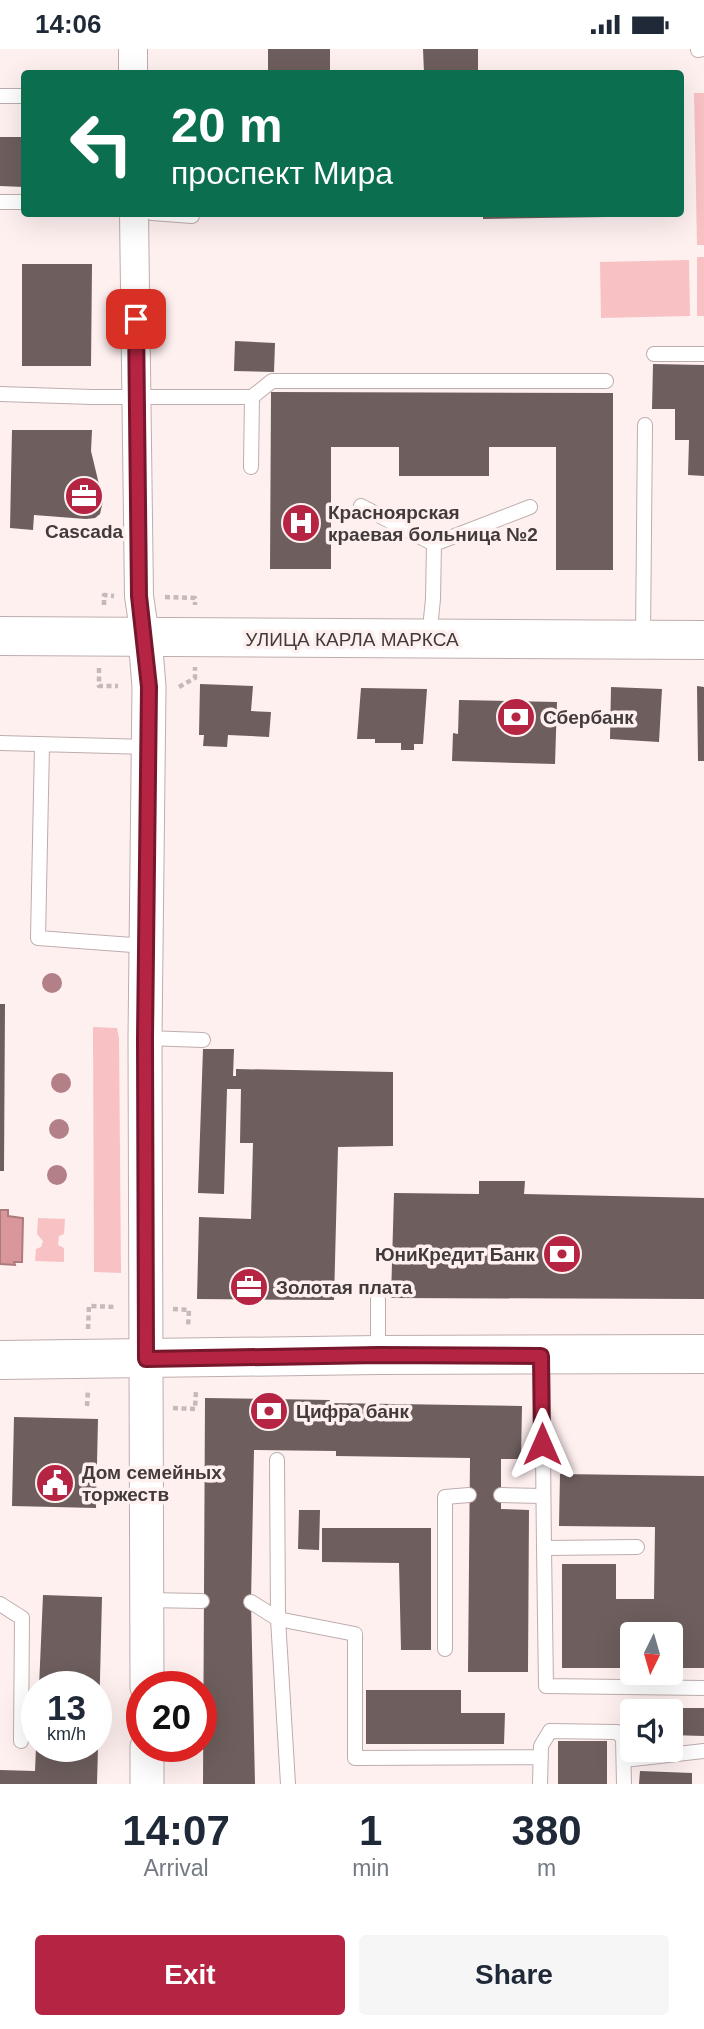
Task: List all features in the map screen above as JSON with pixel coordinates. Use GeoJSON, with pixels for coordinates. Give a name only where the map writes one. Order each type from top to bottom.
{"type":"FeatureCollection","features":[{"type":"Feature","properties":{"kind":"main road","name":"УЛИЦА КАРЛА МАРКСА"},"geometry":{"type":"LineString","coordinates":[[0,636],[704,640]]}},
{"type":"Feature","properties":{"kind":"main road"},"geometry":{"type":"LineString","coordinates":[[0,1360],[704,1354]]}},
{"type":"Feature","properties":{"kind":"street"},"geometry":{"type":"LineString","coordinates":[[133,49],[133,70]]}},
{"type":"Feature","properties":{"kind":"street"},"geometry":{"type":"LineString","coordinates":[[134,217],[139,596],[149,687],[145,1038],[147,1671]]}},
{"type":"Feature","properties":{"kind":"street"},"geometry":{"type":"LineString","coordinates":[[147,1762],[147,1784]]}},
{"type":"Feature","properties":{"kind":"lane"},"geometry":{"type":"LineString","coordinates":[[698,50],[704,49]]}},
{"type":"Feature","properties":{"kind":"lane"},"geometry":{"type":"LineString","coordinates":[[0,96],[21,96]]}},
{"type":"Feature","properties":{"kind":"lane"},"geometry":{"type":"LineString","coordinates":[[0,202],[21,202]]}},
{"type":"Feature","properties":{"kind":"lane"},"geometry":{"type":"LineString","coordinates":[[654,353],[704,354]]}},
{"type":"Feature","properties":{"kind":"lane"},"geometry":{"type":"LineString","coordinates":[[0,394],[252,397],[272,381],[606,381]]}},
{"type":"Feature","properties":{"kind":"lane"},"geometry":{"type":"LineString","coordinates":[[251,467],[252,397]]}},
{"type":"Feature","properties":{"kind":"lane"},"geometry":{"type":"LineString","coordinates":[[643,640],[645,425]]}},
{"type":"Feature","properties":{"kind":"lane"},"geometry":{"type":"LineString","coordinates":[[361,506],[434,544],[530,507]]}},
{"type":"Feature","properties":{"kind":"lane"},"geometry":{"type":"LineString","coordinates":[[429,640],[434,544]]}},
{"type":"Feature","properties":{"kind":"lane"},"geometry":{"type":"LineString","coordinates":[[0,743],[148,747]]}},
{"type":"Feature","properties":{"kind":"lane"},"geometry":{"type":"LineString","coordinates":[[42,745],[38,938],[146,946]]}},
{"type":"Feature","properties":{"kind":"lane"},"geometry":{"type":"LineString","coordinates":[[145,1038],[202,1040]]}},
{"type":"Feature","properties":{"kind":"lane"},"geometry":{"type":"LineString","coordinates":[[378,1298],[379,1355]]}},
{"type":"Feature","properties":{"kind":"lane"},"geometry":{"type":"LineString","coordinates":[[541,1356],[547,1686],[704,1688]]}},
{"type":"Feature","properties":{"kind":"lane"},"geometry":{"type":"LineString","coordinates":[[277,1460],[278,1619],[288,1784]]}},
{"type":"Feature","properties":{"kind":"lane"},"geometry":{"type":"LineString","coordinates":[[445,1649],[445,1497],[470,1495]]}},
{"type":"Feature","properties":{"kind":"lane"},"geometry":{"type":"LineString","coordinates":[[501,1495],[542,1496]]}},
{"type":"Feature","properties":{"kind":"lane"},"geometry":{"type":"LineString","coordinates":[[544,1548],[637,1547]]}},
{"type":"Feature","properties":{"kind":"lane"},"geometry":{"type":"LineString","coordinates":[[146,1601],[202,1601]]}},
{"type":"Feature","properties":{"kind":"lane"},"geometry":{"type":"LineString","coordinates":[[251,1602],[278,1619],[355,1634],[355,1758],[541,1757]]}},
{"type":"Feature","properties":{"kind":"lane"},"geometry":{"type":"LineString","coordinates":[[0,1604],[22,1618],[22,1671]]}},
{"type":"Feature","properties":{"kind":"lane"},"geometry":{"type":"LineString","coordinates":[[540,1784],[541,1746],[550,1731],[617,1732],[620,1735]]}},
{"type":"Feature","properties":{"kind":"lane"},"geometry":{"type":"LineString","coordinates":[[683,1753],[704,1751]]}},
{"type":"Feature","properties":{"kind":"lane"},"geometry":{"type":"LineString","coordinates":[[624,1762],[624,1784]]}},
{"type":"Feature","properties":{"kind":"path"},"geometry":{"type":"LineString","coordinates":[[103,606],[104,595],[114,596]]}},
{"type":"Feature","properties":{"kind":"path"},"geometry":{"type":"LineString","coordinates":[[153,597],[195,598],[195,610]]}},
{"type":"Feature","properties":{"kind":"path"},"geometry":{"type":"LineString","coordinates":[[178,687],[195,678],[195,666]]}},
{"type":"Feature","properties":{"kind":"path"},"geometry":{"type":"LineString","coordinates":[[99,667],[99,686],[118,686]]}},
{"type":"Feature","properties":{"kind":"path"},"geometry":{"type":"LineString","coordinates":[[88,1337],[89,1306],[122,1308]]}},
{"type":"Feature","properties":{"kind":"path"},"geometry":{"type":"LineString","coordinates":[[166,1309],[189,1310],[188,1334]]}},
{"type":"Feature","properties":{"kind":"path"},"geometry":{"type":"LineString","coordinates":[[87,1406],[88,1389]]}},
{"type":"Feature","properties":{"kind":"path"},"geometry":{"type":"LineString","coordinates":[[163,1407],[195,1409],[196,1390]]}},
{"type":"Feature","properties":{"kind":"shaded area"},"geometry":{"type":"Polygon","coordinates":[[[694,93],[704,93],[704,245],[697,245],[694,93]]]}},
{"type":"Feature","properties":{"kind":"shaded area"},"geometry":{"type":"Polygon","coordinates":[[[697,257],[704,257],[704,316],[697,316],[697,257]]]}},
{"type":"Feature","properties":{"kind":"shaded area"},"geometry":{"type":"Polygon","coordinates":[[[689,260],[690,316],[601,318],[600,262],[689,260]]]}},
{"type":"Feature","properties":{"kind":"shaded area"},"geometry":{"type":"Polygon","coordinates":[[[93,1027],[117,1028],[119,1038],[121,1273],[94,1272],[93,1027]]]}},
{"type":"Feature","properties":{"kind":"shaded area"},"geometry":{"type":"Polygon","coordinates":[[[0,1210],[8,1210],[8,1216],[23,1218],[22,1262],[14,1262],[15,1265],[0,1264],[0,1210]]]}},
{"type":"Feature","properties":{"kind":"shaded area"},"geometry":{"type":"Polygon","coordinates":[[[38,1218],[65,1219],[64,1234],[59,1236],[58,1245],[64,1248],[64,1262],[35,1261],[36,1249],[41,1247],[43,1241],[37,1234],[38,1218]]]}},
{"type":"Feature","properties":{"kind":"building"},"geometry":{"type":"Polygon","coordinates":[[[268,49],[330,49],[330,70],[268,70],[268,49]]]}},
{"type":"Feature","properties":{"kind":"building"},"geometry":{"type":"Polygon","coordinates":[[[423,49],[478,49],[478,70],[424,70],[423,49]]]}},
{"type":"Feature","properties":{"kind":"building"},"geometry":{"type":"Polygon","coordinates":[[[0,137],[21,137],[21,187],[0,186],[0,137]]]}},
{"type":"Feature","properties":{"kind":"building"},"geometry":{"type":"Polygon","coordinates":[[[483,217],[607,217],[483,219],[483,217]]]}},
{"type":"Feature","properties":{"kind":"building"},"geometry":{"type":"Polygon","coordinates":[[[22,264],[92,264],[91,366],[22,366],[22,264]]]}},
{"type":"Feature","properties":{"kind":"building"},"geometry":{"type":"Polygon","coordinates":[[[235,341],[275,343],[274,372],[234,371],[235,341]]]}},
{"type":"Feature","properties":{"kind":"building"},"geometry":{"type":"Polygon","coordinates":[[[653,364],[704,365],[704,476],[688,475],[689,440],[675,440],[675,409],[652,409],[653,364]]]}},
{"type":"Feature","properties":{"kind":"building","name":"Красноярская краевая больница №2"},"geometry":{"type":"Polygon","coordinates":[[[271,392],[613,393],[613,570],[556,570],[556,447],[489,447],[489,476],[399,476],[399,447],[331,447],[331,569],[270,569],[271,392]]]}},
{"type":"Feature","properties":{"kind":"building"},"geometry":{"type":"Polygon","coordinates":[[[12,430],[92,430],[91,451],[103,501],[100,514],[86,519],[34,515],[33,530],[10,528],[12,430]]]}},
{"type":"Feature","properties":{"kind":"building"},"geometry":{"type":"Polygon","coordinates":[[[200,684],[253,686],[251,711],[271,712],[269,737],[228,735],[227,747],[203,746],[204,735],[199,735],[200,684]]]}},
{"type":"Feature","properties":{"kind":"building"},"geometry":{"type":"Polygon","coordinates":[[[697,686],[704,687],[704,761],[698,761],[697,686]]]}},
{"type":"Feature","properties":{"kind":"building"},"geometry":{"type":"Polygon","coordinates":[[[611,687],[662,689],[659,742],[610,739],[611,687]]]}},
{"type":"Feature","properties":{"kind":"building"},"geometry":{"type":"Polygon","coordinates":[[[361,688],[427,689],[423,744],[414,744],[414,750],[401,750],[401,743],[375,743],[375,739],[357,739],[361,688]]]}},
{"type":"Feature","properties":{"kind":"building"},"geometry":{"type":"Polygon","coordinates":[[[459,700],[557,702],[555,764],[452,761],[453,733],[458,734],[459,700]]]}},
{"type":"Feature","properties":{"kind":"building"},"geometry":{"type":"Polygon","coordinates":[[[0,1004],[5,1004],[4,1171],[0,1171],[0,1004]]]}},
{"type":"Feature","properties":{"kind":"building"},"geometry":{"type":"Polygon","coordinates":[[[203,1049],[234,1049],[233,1076],[236,1076],[236,1069],[393,1072],[393,1146],[338,1147],[334,1300],[197,1299],[199,1217],[251,1219],[253,1143],[240,1143],[241,1089],[227,1089],[224,1194],[198,1193],[203,1049]]]}},
{"type":"Feature","properties":{"kind":"building"},"geometry":{"type":"Polygon","coordinates":[[[479,1181],[525,1181],[524,1194],[704,1198],[704,1299],[391,1298],[394,1193],[479,1194],[479,1181]]]}},
{"type":"Feature","properties":{"kind":"building"},"geometry":{"type":"Polygon","coordinates":[[[205,1398],[522,1406],[521,1459],[501,1459],[501,1509],[529,1510],[528,1672],[468,1672],[470,1458],[336,1456],[336,1451],[254,1450],[251,1602],[255,1784],[203,1784],[203,1762],[217,1762],[217,1671],[204,1671],[205,1398]]]}},
{"type":"Feature","properties":{"kind":"building","name":"Дом семейных торжеств"},"geometry":{"type":"Polygon","coordinates":[[[14,1417],[98,1419],[96,1508],[12,1506],[14,1417]]]}},
{"type":"Feature","properties":{"kind":"building"},"geometry":{"type":"Polygon","coordinates":[[[560,1474],[704,1476],[704,1668],[683,1668],[683,1622],[620,1622],[620,1668],[562,1668],[562,1564],[616,1564],[616,1599],[654,1599],[655,1527],[559,1526],[560,1474]]]}},
{"type":"Feature","properties":{"kind":"building"},"geometry":{"type":"Polygon","coordinates":[[[299,1510],[320,1510],[319,1550],[298,1549],[299,1510]]]}},
{"type":"Feature","properties":{"kind":"building"},"geometry":{"type":"Polygon","coordinates":[[[322,1528],[431,1528],[431,1650],[401,1650],[399,1563],[322,1562],[322,1528]]]}},
{"type":"Feature","properties":{"kind":"building"},"geometry":{"type":"Polygon","coordinates":[[[43,1595],[102,1597],[100,1671],[40,1671],[43,1595]]]}},
{"type":"Feature","properties":{"kind":"building"},"geometry":{"type":"Polygon","coordinates":[[[366,1690],[461,1690],[461,1713],[505,1713],[504,1744],[366,1744],[366,1690]]]}},
{"type":"Feature","properties":{"kind":"building"},"geometry":{"type":"Polygon","coordinates":[[[683,1708],[704,1708],[704,1736],[683,1735],[683,1708]]]}},
{"type":"Feature","properties":{"kind":"building"},"geometry":{"type":"Polygon","coordinates":[[[558,1741],[607,1741],[607,1784],[558,1784],[558,1741]]]}},
{"type":"Feature","properties":{"kind":"building"},"geometry":{"type":"Polygon","coordinates":[[[35,1762],[98,1762],[97,1784],[0,1784],[0,1770],[35,1771],[35,1762]]]}},
{"type":"Feature","properties":{"kind":"building"},"geometry":{"type":"Polygon","coordinates":[[[640,1771],[692,1773],[692,1784],[639,1784],[640,1771]]]}},
{"type":"Feature","properties":{"kind":"place","name":"Cascada"},"geometry":{"type":"Point","coordinates":[84,496]}},
{"type":"Feature","properties":{"kind":"place","name":"Красноярская краевая больница №2"},"geometry":{"type":"Point","coordinates":[301,523]}},
{"type":"Feature","properties":{"kind":"place","name":"Сбербанк"},"geometry":{"type":"Point","coordinates":[516,717]}},
{"type":"Feature","properties":{"kind":"place","name":"ЮниКредит Банк"},"geometry":{"type":"Point","coordinates":[562,1254]}},
{"type":"Feature","properties":{"kind":"place","name":"Золотая плата"},"geometry":{"type":"Point","coordinates":[249,1287]}},
{"type":"Feature","properties":{"kind":"place","name":"Цифра банк"},"geometry":{"type":"Point","coordinates":[269,1411]}},
{"type":"Feature","properties":{"kind":"place","name":"Дом семейных торжеств"},"geometry":{"type":"Point","coordinates":[55,1483]}},
{"type":"Feature","properties":{"kind":"route"},"geometry":{"type":"LineString","coordinates":[[136,319],[139,596],[149,687],[145,1038],[146,1359],[379,1355],[541,1356],[542,1444]]}}]}
